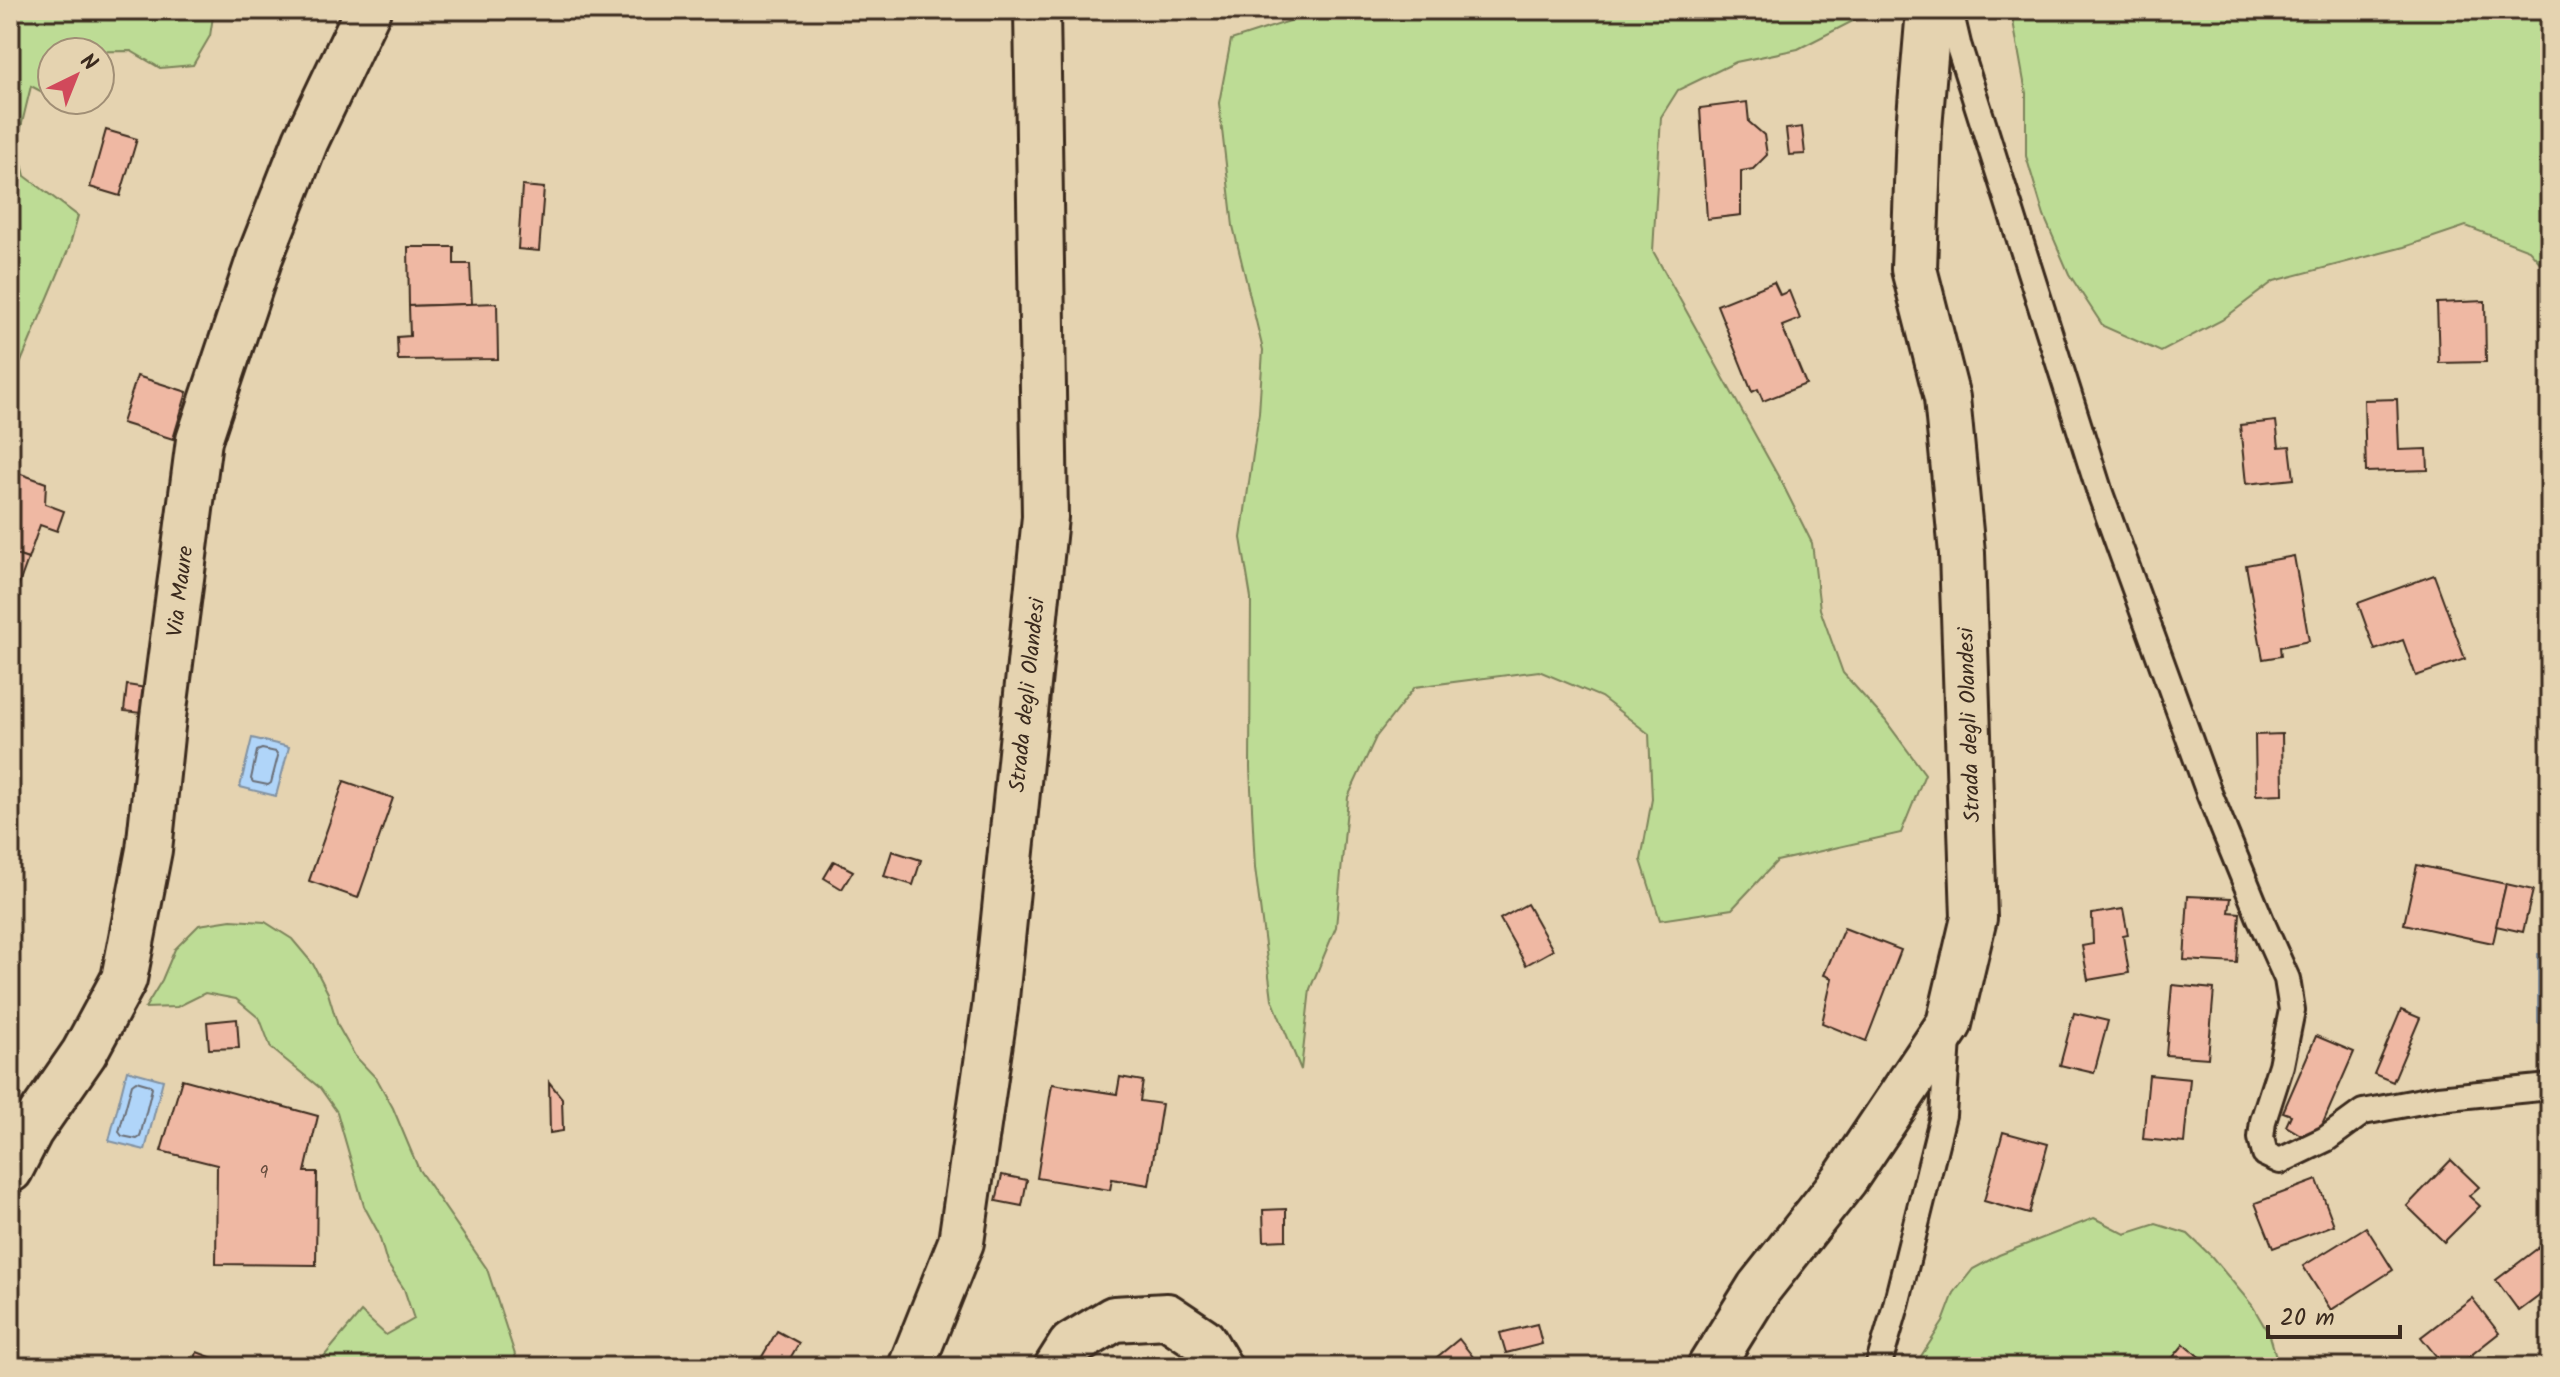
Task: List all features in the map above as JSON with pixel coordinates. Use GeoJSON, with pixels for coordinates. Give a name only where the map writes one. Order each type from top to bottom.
{"type":"FeatureCollection","features":[{"type":"Feature","properties":{"kind":"main road","name":"Via Maure"},"geometry":{"type":"LineString","coordinates":[[10,1170],[30,1131],[84,1053],[124,979],[149,850],[199,440],[260,257],[300,155],[368,10]]}},
{"type":"Feature","properties":{"kind":"main road","name":"Strada degli Olandesi"},"geometry":{"type":"LineString","coordinates":[[911,1367],[961,1242],[995,1008],[1045,517],[1037,10]]}},
{"type":"Feature","properties":{"kind":"main road","name":"Strada degli Olandesi"},"geometry":{"type":"LineString","coordinates":[[1710,1367],[1759,1288],[1845,1179],[1949,1024],[1974,918],[1962,553],[1947,398],[1914,269],[1919,128],[1929,10]]}},
{"type":"Feature","properties":{"kind":"main road"},"geometry":{"type":"LineString","coordinates":[[1057,1367],[1071,1345],[1114,1319],[1167,1316],[1203,1340],[1219,1367]]}},
{"type":"Feature","properties":{"kind":"lane"},"geometry":{"type":"LineString","coordinates":[[1950,10],[1958,44],[2100,493],[2209,793],[2287,979],[2292,1010],[2281,1065],[2263,1121],[2261,1138],[2265,1154],[2280,1161],[2290,1157],[2326,1139],[2363,1112],[2438,1098],[2550,1087]]}},
{"type":"Feature","properties":{"kind":"lane"},"geometry":{"type":"LineString","coordinates":[[1878,1367],[1943,1115],[1949,1024]]}},
{"type":"Feature","properties":{"kind":"green space"},"geometry":{"type":"Polygon","coordinates":[[[10,10],[214,10],[210,36],[193,65],[160,68],[131,51],[116,51],[116,36],[36,36],[36,89],[31,86],[17,144],[25,176],[78,216],[69,248],[10,388],[10,10]]]}},
{"type":"Feature","properties":{"kind":"green space"},"geometry":{"type":"Polygon","coordinates":[[[1358,10],[1864,10],[1857,19],[1798,49],[1736,62],[1678,90],[1661,117],[1653,251],[1812,543],[1820,609],[1843,673],[1885,720],[1925,774],[1901,833],[1777,861],[1732,909],[1660,920],[1641,860],[1652,799],[1649,734],[1601,697],[1539,671],[1415,687],[1376,737],[1348,797],[1336,927],[1310,989],[1301,1070],[1272,999],[1255,868],[1250,768],[1251,598],[1241,538],[1259,413],[1263,350],[1233,226],[1219,103],[1231,40],[1293,20],[1357,13],[1358,10]]]}},
{"type":"Feature","properties":{"kind":"green space"},"geometry":{"type":"Polygon","coordinates":[[[2011,10],[2550,10],[2550,274],[2529,250],[2466,226],[2404,247],[2274,281],[2222,320],[2161,352],[2103,326],[2069,274],[2044,216],[2026,156],[2026,93],[2011,10]]]}},
{"type":"Feature","properties":{"kind":"green space"},"geometry":{"type":"Polygon","coordinates":[[[231,920],[265,922],[292,939],[313,964],[328,993],[338,1026],[355,1056],[377,1079],[419,1170],[487,1269],[519,1367],[315,1367],[361,1312],[386,1335],[414,1319],[404,1289],[387,1263],[378,1232],[364,1206],[337,1112],[320,1088],[271,1048],[260,1019],[236,999],[205,993],[177,1007],[145,1008],[162,980],[175,949],[199,925],[231,920]]]}},
{"type":"Feature","properties":{"kind":"green space"},"geometry":{"type":"Polygon","coordinates":[[[2094,1218],[2125,1234],[2156,1224],[2188,1234],[2212,1257],[2252,1305],[2270,1336],[2279,1367],[1914,1367],[1943,1322],[1954,1293],[1973,1269],[1999,1255],[2094,1218]]]}},
{"type":"Feature","properties":{"kind":"water"},"geometry":{"type":"Polygon","coordinates":[[[252,738],[289,747],[276,796],[240,787],[252,738]]]}},
{"type":"Feature","properties":{"kind":"water"},"geometry":{"type":"Polygon","coordinates":[[[2538,954],[2550,955],[2550,1023],[2538,1023],[2538,954]]]}},
{"type":"Feature","properties":{"kind":"water"},"geometry":{"type":"Polygon","coordinates":[[[127,1070],[163,1080],[145,1150],[109,1141],[127,1070]]]}},
{"type":"Feature","properties":{"kind":"building"},"geometry":{"type":"Polygon","coordinates":[[[1747,102],[1749,122],[1764,135],[1767,155],[1753,169],[1741,171],[1741,215],[1707,219],[1700,108],[1747,102]]]}},
{"type":"Feature","properties":{"kind":"building"},"geometry":{"type":"Polygon","coordinates":[[[1802,127],[1805,154],[1789,155],[1786,129],[1802,127]]]}},
{"type":"Feature","properties":{"kind":"building"},"geometry":{"type":"Polygon","coordinates":[[[106,130],[137,139],[120,196],[90,187],[106,130]]]}},
{"type":"Feature","properties":{"kind":"building"},"geometry":{"type":"Polygon","coordinates":[[[522,186],[544,188],[539,251],[518,249],[522,186]]]}},
{"type":"Feature","properties":{"kind":"building"},"geometry":{"type":"Polygon","coordinates":[[[408,247],[454,247],[454,264],[470,264],[472,304],[409,306],[408,247]]]}},
{"type":"Feature","properties":{"kind":"building"},"geometry":{"type":"Polygon","coordinates":[[[1774,282],[1780,295],[1789,291],[1800,319],[1782,326],[1806,384],[1763,401],[1758,389],[1752,392],[1717,305],[1774,282]]]}},
{"type":"Feature","properties":{"kind":"building"},"geometry":{"type":"Polygon","coordinates":[[[2485,301],[2486,362],[2439,363],[2437,303],[2485,301]]]}},
{"type":"Feature","properties":{"kind":"building"},"geometry":{"type":"Polygon","coordinates":[[[497,303],[498,359],[398,360],[397,337],[410,336],[409,306],[497,303]]]}},
{"type":"Feature","properties":{"kind":"building"},"geometry":{"type":"Polygon","coordinates":[[[137,376],[187,392],[173,439],[122,423],[137,376]]]}},
{"type":"Feature","properties":{"kind":"building"},"geometry":{"type":"Polygon","coordinates":[[[2397,399],[2399,450],[2427,449],[2428,470],[2366,472],[2364,400],[2397,399]]]}},
{"type":"Feature","properties":{"kind":"building"},"geometry":{"type":"Polygon","coordinates":[[[2276,421],[2279,447],[2290,446],[2294,479],[2246,484],[2240,425],[2276,421]]]}},
{"type":"Feature","properties":{"kind":"building"},"geometry":{"type":"Polygon","coordinates":[[[10,470],[46,483],[45,504],[64,511],[57,531],[40,525],[28,559],[10,553],[10,470]]]}},
{"type":"Feature","properties":{"kind":"building"},"geometry":{"type":"Polygon","coordinates":[[[10,553],[28,559],[11,606],[10,606],[10,553]]]}},
{"type":"Feature","properties":{"kind":"building"},"geometry":{"type":"Polygon","coordinates":[[[2294,556],[2309,641],[2280,647],[2281,656],[2263,659],[2246,565],[2294,556]]]}},
{"type":"Feature","properties":{"kind":"building"},"geometry":{"type":"Polygon","coordinates":[[[2434,575],[2465,659],[2416,676],[2403,640],[2375,650],[2358,603],[2434,575]]]}},
{"type":"Feature","properties":{"kind":"building"},"geometry":{"type":"Polygon","coordinates":[[[127,685],[153,689],[149,714],[124,711],[127,685]]]}},
{"type":"Feature","properties":{"kind":"building"},"geometry":{"type":"Polygon","coordinates":[[[2282,734],[2283,794],[2256,795],[2255,735],[2282,734]]]}},
{"type":"Feature","properties":{"kind":"building"},"geometry":{"type":"Polygon","coordinates":[[[344,781],[393,798],[358,898],[309,881],[344,781]]]}},
{"type":"Feature","properties":{"kind":"building"},"geometry":{"type":"Polygon","coordinates":[[[892,851],[921,860],[913,885],[884,876],[892,851]]]}},
{"type":"Feature","properties":{"kind":"building"},"geometry":{"type":"Polygon","coordinates":[[[834,861],[853,871],[842,889],[824,878],[834,861]]]}},
{"type":"Feature","properties":{"kind":"building"},"geometry":{"type":"Polygon","coordinates":[[[2417,865],[2506,884],[2493,943],[2404,924],[2417,865]]]}},
{"type":"Feature","properties":{"kind":"building"},"geometry":{"type":"Polygon","coordinates":[[[2506,884],[2533,890],[2523,932],[2496,926],[2506,884]]]}},
{"type":"Feature","properties":{"kind":"building"},"geometry":{"type":"Polygon","coordinates":[[[2188,896],[2231,898],[2229,912],[2240,913],[2237,963],[2184,960],[2188,896]]]}},
{"type":"Feature","properties":{"kind":"building"},"geometry":{"type":"Polygon","coordinates":[[[1527,904],[1553,950],[1526,965],[1500,919],[1527,904]]]}},
{"type":"Feature","properties":{"kind":"building"},"geometry":{"type":"Polygon","coordinates":[[[2123,909],[2128,935],[2123,936],[2129,973],[2088,980],[2082,946],[2093,944],[2092,914],[2123,909]]]}},
{"type":"Feature","properties":{"kind":"building"},"geometry":{"type":"Polygon","coordinates":[[[1844,928],[1901,950],[1866,1041],[1822,1023],[1832,978],[1824,975],[1844,928]]]}},
{"type":"Feature","properties":{"kind":"building"},"geometry":{"type":"Polygon","coordinates":[[[2172,985],[2214,989],[2208,1058],[2166,1055],[2172,985]]]}},
{"type":"Feature","properties":{"kind":"building"},"geometry":{"type":"Polygon","coordinates":[[[2401,1010],[2420,1018],[2393,1082],[2374,1074],[2401,1010]]]}},
{"type":"Feature","properties":{"kind":"building"},"geometry":{"type":"Polygon","coordinates":[[[2074,1013],[2108,1021],[2094,1073],[2060,1065],[2074,1013]]]}},
{"type":"Feature","properties":{"kind":"building"},"geometry":{"type":"Polygon","coordinates":[[[237,1019],[239,1048],[209,1049],[207,1022],[237,1019]]]}},
{"type":"Feature","properties":{"kind":"building"},"geometry":{"type":"Polygon","coordinates":[[[2316,1036],[2354,1052],[2320,1130],[2301,1135],[2286,1126],[2291,1115],[2283,1112],[2316,1036]]]}},
{"type":"Feature","properties":{"kind":"building"},"geometry":{"type":"Polygon","coordinates":[[[2149,1075],[2190,1079],[2184,1143],[2143,1139],[2149,1075]]]}},
{"type":"Feature","properties":{"kind":"building"},"geometry":{"type":"Polygon","coordinates":[[[1120,1077],[1143,1081],[1140,1101],[1162,1104],[1149,1185],[1112,1179],[1110,1190],[1037,1178],[1052,1084],[1117,1094],[1120,1077]]]}},
{"type":"Feature","properties":{"kind":"building"},"geometry":{"type":"Polygon","coordinates":[[[182,1079],[318,1116],[305,1172],[317,1172],[316,1265],[216,1264],[217,1165],[161,1151],[182,1079]]]}},
{"type":"Feature","properties":{"kind":"building"},"geometry":{"type":"Polygon","coordinates":[[[549,1082],[562,1098],[563,1131],[550,1133],[549,1082]]]}},
{"type":"Feature","properties":{"kind":"building"},"geometry":{"type":"Polygon","coordinates":[[[2003,1132],[2048,1144],[2029,1214],[1984,1201],[2003,1132]]]}},
{"type":"Feature","properties":{"kind":"building"},"geometry":{"type":"Polygon","coordinates":[[[2451,1160],[2479,1187],[2469,1196],[2480,1206],[2444,1242],[2407,1206],[2451,1160]]]}},
{"type":"Feature","properties":{"kind":"building"},"geometry":{"type":"Polygon","coordinates":[[[1002,1175],[1027,1180],[1022,1206],[996,1201],[1002,1175]]]}},
{"type":"Feature","properties":{"kind":"building"},"geometry":{"type":"Polygon","coordinates":[[[2317,1180],[2334,1225],[2273,1248],[2255,1203],[2317,1180]]]}},
{"type":"Feature","properties":{"kind":"building"},"geometry":{"type":"Polygon","coordinates":[[[1286,1209],[1286,1240],[1264,1241],[1263,1210],[1286,1209]]]}},
{"type":"Feature","properties":{"kind":"building"},"geometry":{"type":"Polygon","coordinates":[[[2366,1227],[2393,1270],[2331,1310],[2303,1266],[2366,1227]]]}},
{"type":"Feature","properties":{"kind":"building"},"geometry":{"type":"Polygon","coordinates":[[[2550,1239],[2550,1288],[2519,1311],[2496,1280],[2550,1239]]]}},
{"type":"Feature","properties":{"kind":"building"},"geometry":{"type":"Polygon","coordinates":[[[2472,1298],[2499,1333],[2456,1367],[2445,1367],[2421,1337],[2472,1298]]]}},
{"type":"Feature","properties":{"kind":"building"},"geometry":{"type":"Polygon","coordinates":[[[1537,1324],[1542,1344],[1506,1353],[1500,1333],[1537,1324]]]}},
{"type":"Feature","properties":{"kind":"building"},"geometry":{"type":"Polygon","coordinates":[[[777,1331],[799,1343],[785,1367],[756,1367],[777,1331]]]}},
{"type":"Feature","properties":{"kind":"building"},"geometry":{"type":"Polygon","coordinates":[[[1459,1339],[1481,1367],[1425,1367],[1459,1339]]]}},
{"type":"Feature","properties":{"kind":"building"},"geometry":{"type":"Polygon","coordinates":[[[2184,1344],[2202,1359],[2195,1367],[2177,1367],[2170,1361],[2184,1344]]]}},
{"type":"Feature","properties":{"kind":"building"},"geometry":{"type":"Polygon","coordinates":[[[197,1352],[237,1367],[193,1367],[197,1352]]]}},
{"type":"Feature","properties":{"kind":"building"},"geometry":{"type":"Polygon","coordinates":[[[1961,1357],[1973,1367],[1953,1367],[1961,1357]]]}},
{"type":"Feature","properties":{"kind":"building"},"geometry":{"type":"Polygon","coordinates":[[[1323,1364],[1353,1364],[1353,1367],[1323,1367],[1323,1364]]]}}]}
